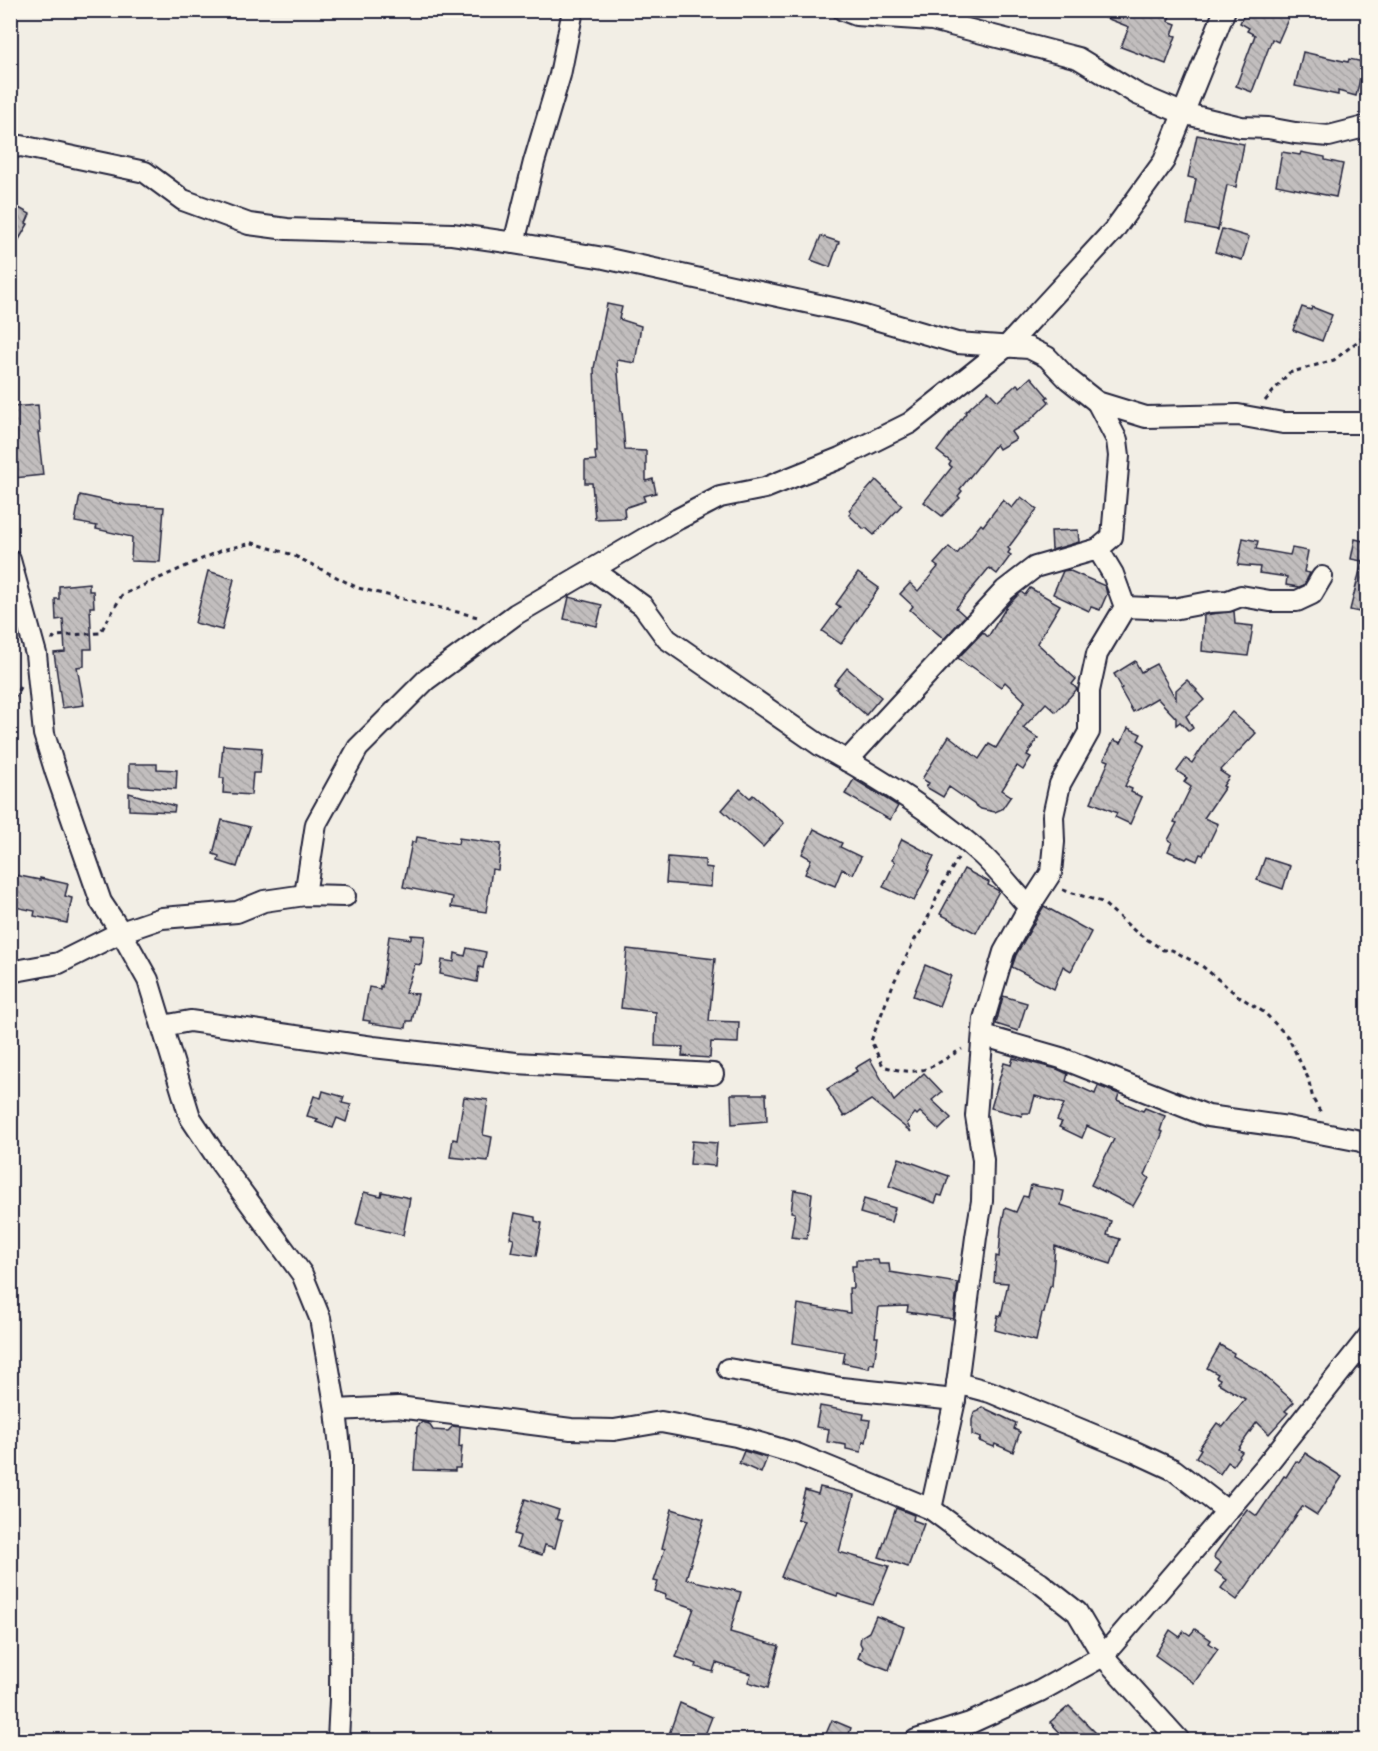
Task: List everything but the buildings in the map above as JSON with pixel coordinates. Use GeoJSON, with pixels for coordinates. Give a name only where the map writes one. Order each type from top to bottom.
{"type":"FeatureCollection","features":[{"type":"Feature","properties":{"kind":"street"},"geometry":{"type":"LineString","coordinates":[[514,243],[534,162],[561,75],[573,10]]}},
{"type":"Feature","properties":{"kind":"street"},"geometry":{"type":"LineString","coordinates":[[305,895],[316,824],[358,748],[426,680],[516,614],[678,519],[720,497],[765,488],[840,458],[910,423],[1007,346],[1114,230],[1164,161],[1182,112],[1226,10]]}},
{"type":"Feature","properties":{"kind":"street"},"geometry":{"type":"LineString","coordinates":[[852,12],[932,21],[1078,58],[1137,94],[1182,112],[1241,127],[1329,136],[1368,126]]}},
{"type":"Feature","properties":{"kind":"street"},"geometry":{"type":"LineString","coordinates":[[10,148],[21,146],[145,172],[183,200],[249,224],[287,229],[452,234],[514,243],[604,258],[850,312],[957,343],[1029,348],[1047,357],[1068,379],[1097,402],[1146,417],[1192,414],[1244,416],[1282,423],[1368,423]]}},
{"type":"Feature","properties":{"kind":"street"},"geometry":{"type":"LineString","coordinates":[[847,761],[1005,590],[1035,567],[1098,549],[1112,537],[1119,456],[1116,440],[1097,402]]}},
{"type":"Feature","properties":{"kind":"street"},"geometry":{"type":"LineString","coordinates":[[1098,549],[1113,574],[1125,607]]}},
{"type":"Feature","properties":{"kind":"street"},"geometry":{"type":"LineString","coordinates":[[10,560],[36,654],[44,734],[101,902],[148,980],[190,1117],[222,1165],[302,1274],[320,1318],[336,1410],[341,1458],[338,1740]]}},
{"type":"Feature","properties":{"kind":"street"},"geometry":{"type":"LineString","coordinates":[[592,569],[643,606],[667,639],[821,747],[847,761],[937,819],[981,855],[1029,907]]}},
{"type":"Feature","properties":{"kind":"street"},"geometry":{"type":"LineString","coordinates":[[1125,607],[1173,609],[1210,602],[1228,602],[1241,596],[1270,601],[1297,601],[1312,594],[1322,577]]}},
{"type":"Feature","properties":{"kind":"street"},"geometry":{"type":"LineString","coordinates":[[931,1509],[956,1391],[982,1201],[983,1160],[976,1116],[984,1019],[1004,952],[1051,873],[1054,842],[1053,816],[1060,784],[1089,732],[1089,691],[1097,654],[1125,607]]}},
{"type":"Feature","properties":{"kind":"street"},"geometry":{"type":"LineString","coordinates":[[10,972],[59,963],[121,932],[162,918],[237,912],[264,901],[305,895],[345,896]]}},
{"type":"Feature","properties":{"kind":"street"},"geometry":{"type":"LineString","coordinates":[[163,1026],[190,1021],[373,1047],[516,1063],[713,1074]]}},
{"type":"Feature","properties":{"kind":"street"},"geometry":{"type":"LineString","coordinates":[[984,1036],[1061,1058],[1208,1116],[1288,1127],[1361,1141],[1368,1145]]}},
{"type":"Feature","properties":{"kind":"street"},"geometry":{"type":"LineString","coordinates":[[916,1740],[970,1723],[1040,1691],[1103,1656],[1265,1467],[1368,1337]]}},
{"type":"Feature","properties":{"kind":"street"},"geometry":{"type":"LineString","coordinates":[[728,1369],[841,1388],[990,1392],[1164,1466],[1205,1493],[1227,1511]]}},
{"type":"Feature","properties":{"kind":"street"},"geometry":{"type":"LineString","coordinates":[[336,1410],[398,1407],[571,1429],[614,1430],[661,1422],[736,1436],[797,1454],[872,1483],[931,1509],[1040,1583],[1077,1612],[1103,1656],[1179,1740]]}},
{"type":"Feature","properties":{"kind":"path"},"geometry":{"type":"LineString","coordinates":[[1244,416],[1274,393],[1289,373],[1334,360],[1368,333]]}},
{"type":"Feature","properties":{"kind":"path"},"geometry":{"type":"LineString","coordinates":[[36,654],[55,636],[100,633],[122,595],[222,550],[253,543],[293,555],[358,588],[474,618],[484,617]]}},
{"type":"Feature","properties":{"kind":"path"},"geometry":{"type":"LineString","coordinates":[[10,707],[21,686]]}},
{"type":"Feature","properties":{"kind":"path"},"geometry":{"type":"LineString","coordinates":[[968,844],[952,868],[923,929],[908,952],[871,1041],[883,1066],[904,1073],[927,1070],[984,1036]]}},
{"type":"Feature","properties":{"kind":"path"},"geometry":{"type":"LineString","coordinates":[[1045,882],[1102,902],[1136,932],[1163,950],[1172,950],[1202,966],[1237,995],[1265,1013],[1288,1038],[1308,1078],[1313,1099],[1325,1121],[1327,1135]]}}]}
